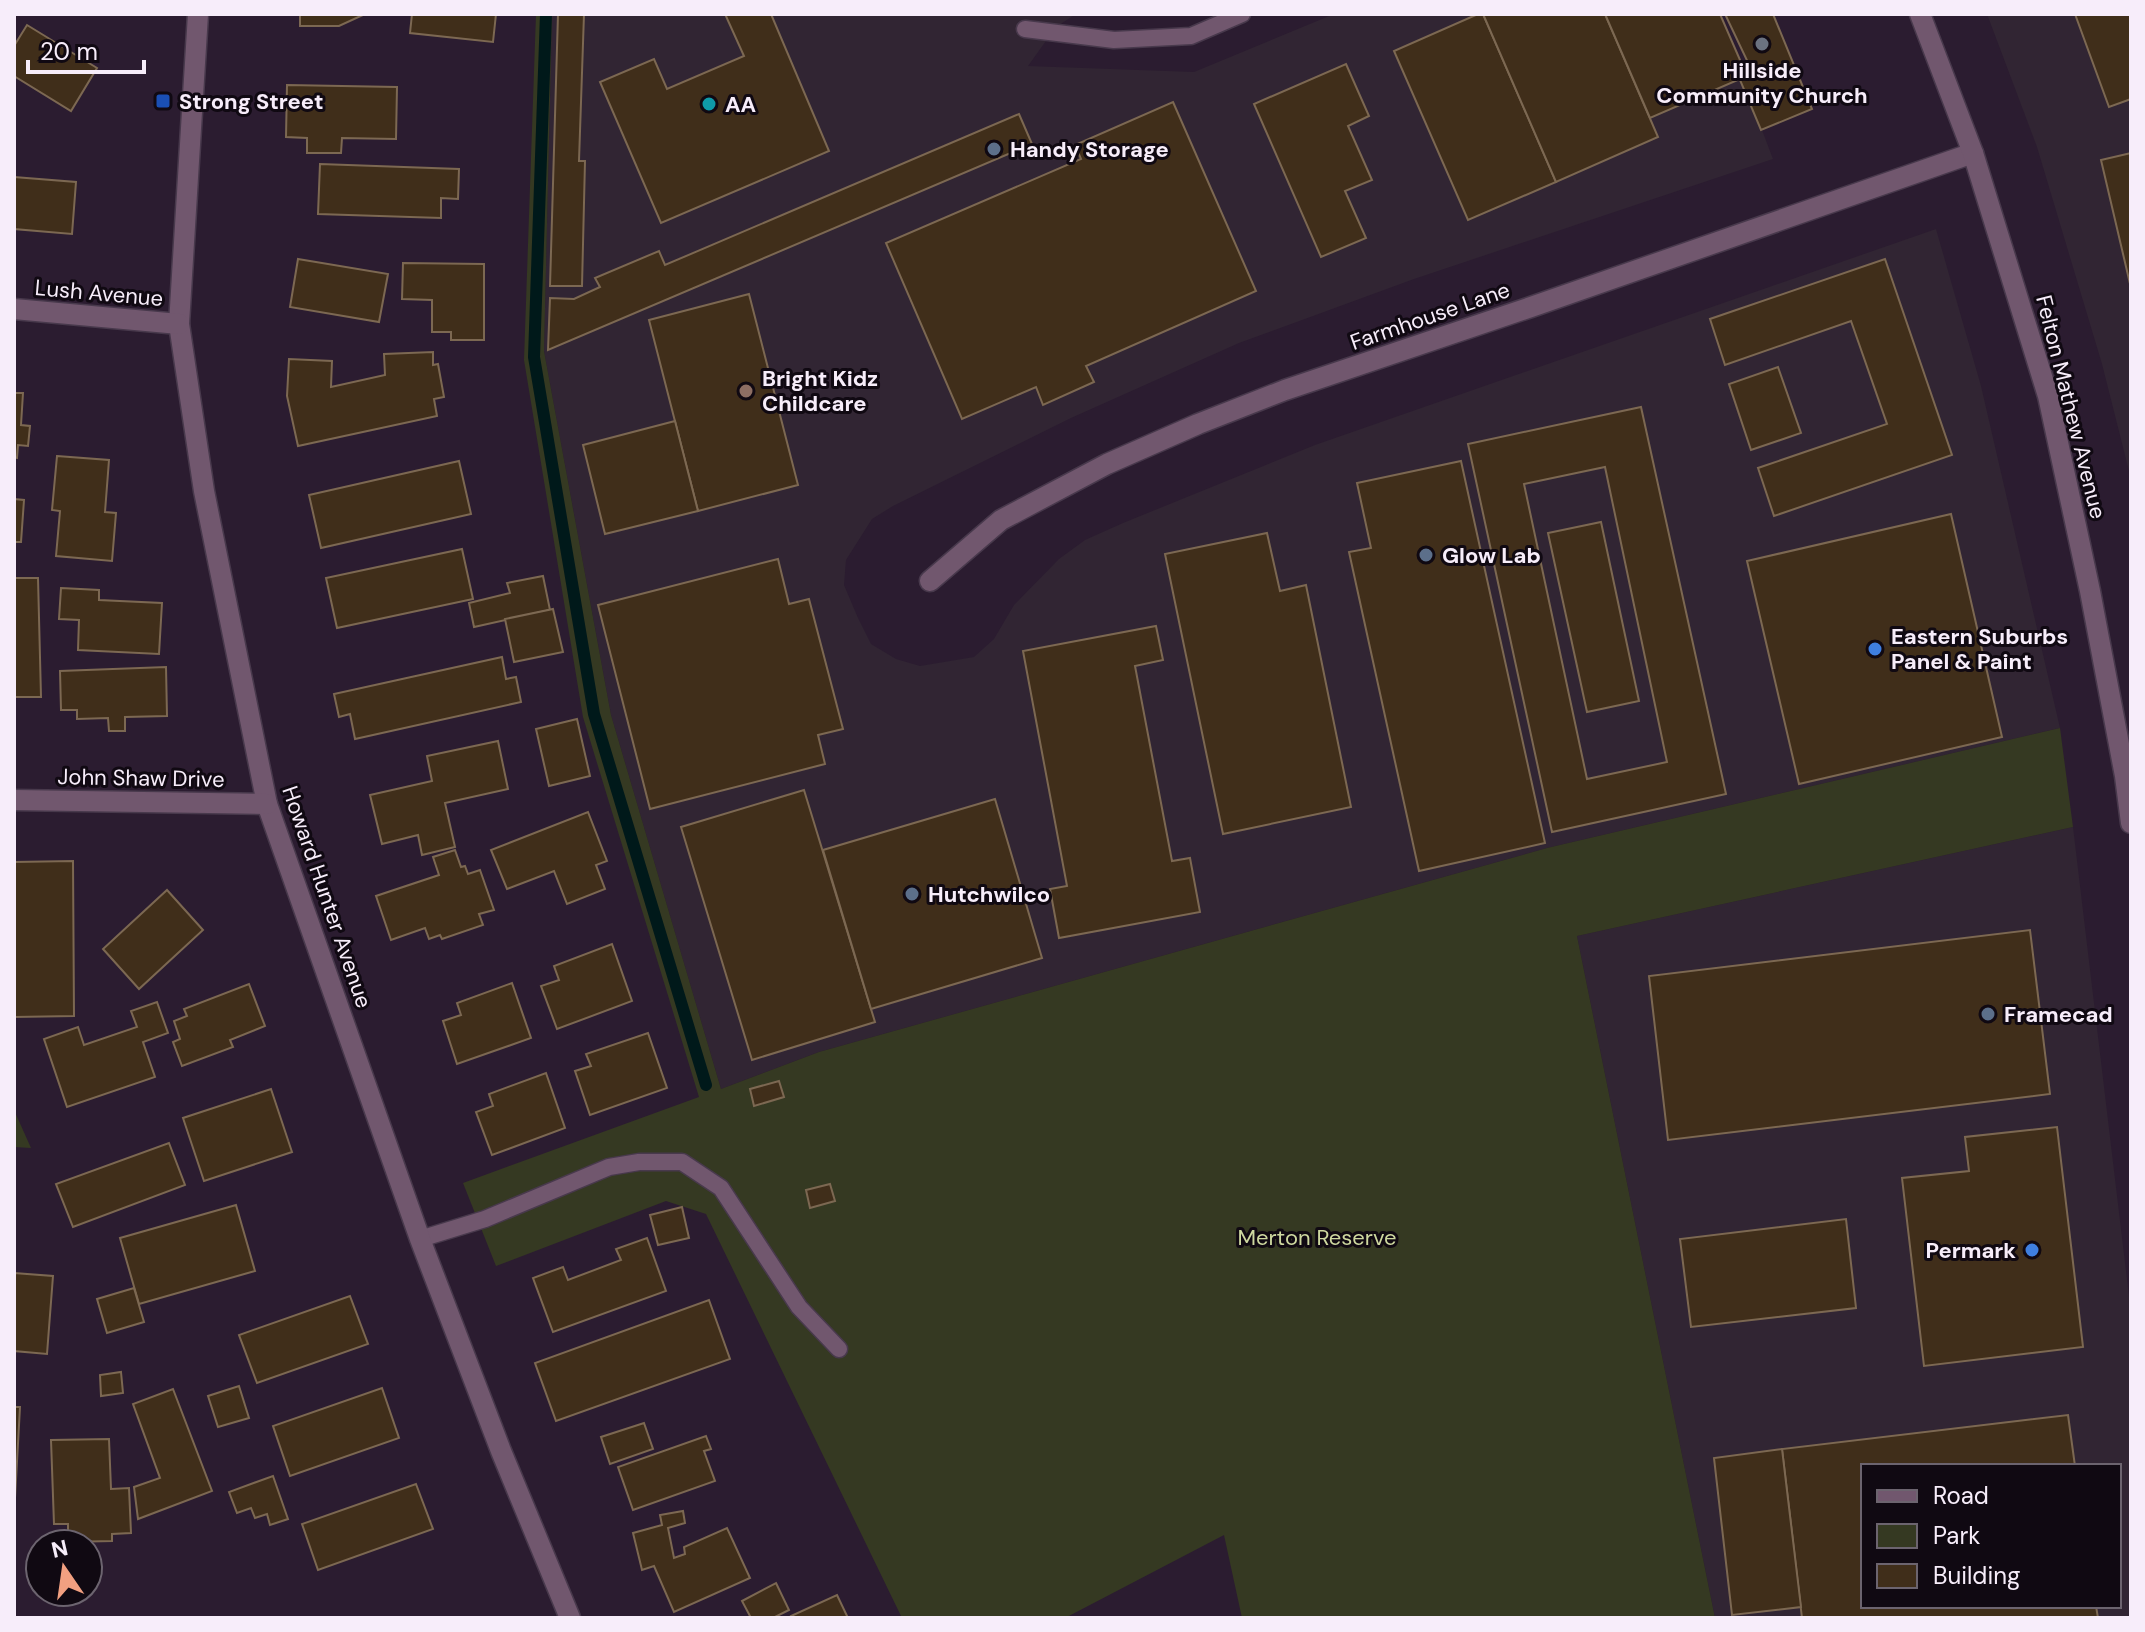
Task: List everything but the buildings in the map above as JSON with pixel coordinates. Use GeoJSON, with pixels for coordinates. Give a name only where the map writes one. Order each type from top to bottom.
{"type":"FeatureCollection","features":[{"type":"Feature","properties":{"kind":"street","name":"Howard Hunter Avenue"},"geometry":{"type":"LineString","coordinates":[[198,14],[179,324],[204,491],[267,804],[420,1239],[506,1464],[570,1618]]}},
{"type":"Feature","properties":{"kind":"street","name":"Felton Mathew Avenue"},"geometry":{"type":"LineString","coordinates":[[1920,14],[1973,153],[2048,396],[2093,606],[2131,823]]}},
{"type":"Feature","properties":{"kind":"street","name":"Farmhouse Lane"},"geometry":{"type":"LineString","coordinates":[[930,581],[1001,520],[1107,464],[1198,424],[1285,390],[1973,153]]}},
{"type":"Feature","properties":{"kind":"street","name":"Lush Avenue"},"geometry":{"type":"LineString","coordinates":[[14,309],[179,324]]}},
{"type":"Feature","properties":{"kind":"street","name":"John Shaw Drive"},"geometry":{"type":"LineString","coordinates":[[14,800],[267,804]]}},
{"type":"Feature","properties":{"kind":"lane"},"geometry":{"type":"LineString","coordinates":[[1025,29],[1114,40],[1191,36],[1242,14]]}},
{"type":"Feature","properties":{"kind":"lane"},"geometry":{"type":"LineString","coordinates":[[420,1239],[485,1219],[609,1167],[639,1162],[682,1162],[721,1188],[799,1307],[839,1349]]}},
{"type":"Feature","properties":{"kind":"shaded area"},"geometry":{"type":"Polygon","coordinates":[[[552,14],[1076,14],[1056,27],[1028,66],[1194,72],[1334,14],[1718,14],[1773,159],[1414,279],[1239,343],[1071,418],[893,506],[872,519],[846,560],[844,585],[858,618],[871,644],[896,659],[920,666],[974,657],[994,639],[1014,605],[1059,559],[1085,540],[1123,523],[1315,445],[1936,229],[1981,386],[2060,728],[1547,848],[819,1052],[721,1089],[611,715],[544,351],[552,14]]]}},
{"type":"Feature","properties":{"kind":"shaded area"},"geometry":{"type":"Polygon","coordinates":[[[1987,14],[2131,14],[2131,479],[2102,364],[2037,147],[1987,14]]]}},
{"type":"Feature","properties":{"kind":"shaded area"},"geometry":{"type":"Polygon","coordinates":[[[2073,827],[2131,1313],[2131,1618],[1715,1618],[1577,936],[2073,827]]]}},
{"type":"Feature","properties":{"kind":"green space","name":"Merton Reserve"},"geometry":{"type":"Polygon","coordinates":[[[536,14],[552,14],[544,351],[611,715],[721,1089],[819,1052],[1547,848],[2060,728],[2073,827],[1577,936],[1715,1618],[1242,1618],[1224,1535],[1065,1618],[902,1618],[706,1214],[666,1201],[496,1266],[463,1183],[699,1097],[583,717],[524,360],[536,14]]]}},
{"type":"Feature","properties":{"kind":"green space"},"geometry":{"type":"Polygon","coordinates":[[[14,1110],[31,1148],[14,1147],[14,1110]]]}},
{"type":"Feature","properties":{"kind":"waterway"},"geometry":{"type":"LineString","coordinates":[[546,14],[534,357],[594,714],[706,1085]]}},
{"type":"Feature","properties":{"kind":"place","name":"Hillside Community Church"},"geometry":{"type":"Point","coordinates":[1762,44]}},
{"type":"Feature","properties":{"kind":"place","name":"Strong Street"},"geometry":{"type":"Point","coordinates":[163,101]}},
{"type":"Feature","properties":{"kind":"place","name":"AA"},"geometry":{"type":"Point","coordinates":[709,104]}},
{"type":"Feature","properties":{"kind":"place","name":"Handy Storage"},"geometry":{"type":"Point","coordinates":[994,149]}},
{"type":"Feature","properties":{"kind":"place","name":"Bright Kidz Childcare"},"geometry":{"type":"Point","coordinates":[746,391]}},
{"type":"Feature","properties":{"kind":"place","name":"Glow Lab"},"geometry":{"type":"Point","coordinates":[1426,555]}},
{"type":"Feature","properties":{"kind":"place","name":"Eastern Suburbs Panel & Paint"},"geometry":{"type":"Point","coordinates":[1875,649]}},
{"type":"Feature","properties":{"kind":"place","name":"Hutchwilco"},"geometry":{"type":"Point","coordinates":[912,894]}},
{"type":"Feature","properties":{"kind":"place","name":"Framecad"},"geometry":{"type":"Point","coordinates":[1988,1014]}},
{"type":"Feature","properties":{"kind":"place","name":"Permark"},"geometry":{"type":"Point","coordinates":[2032,1250]}}]}
